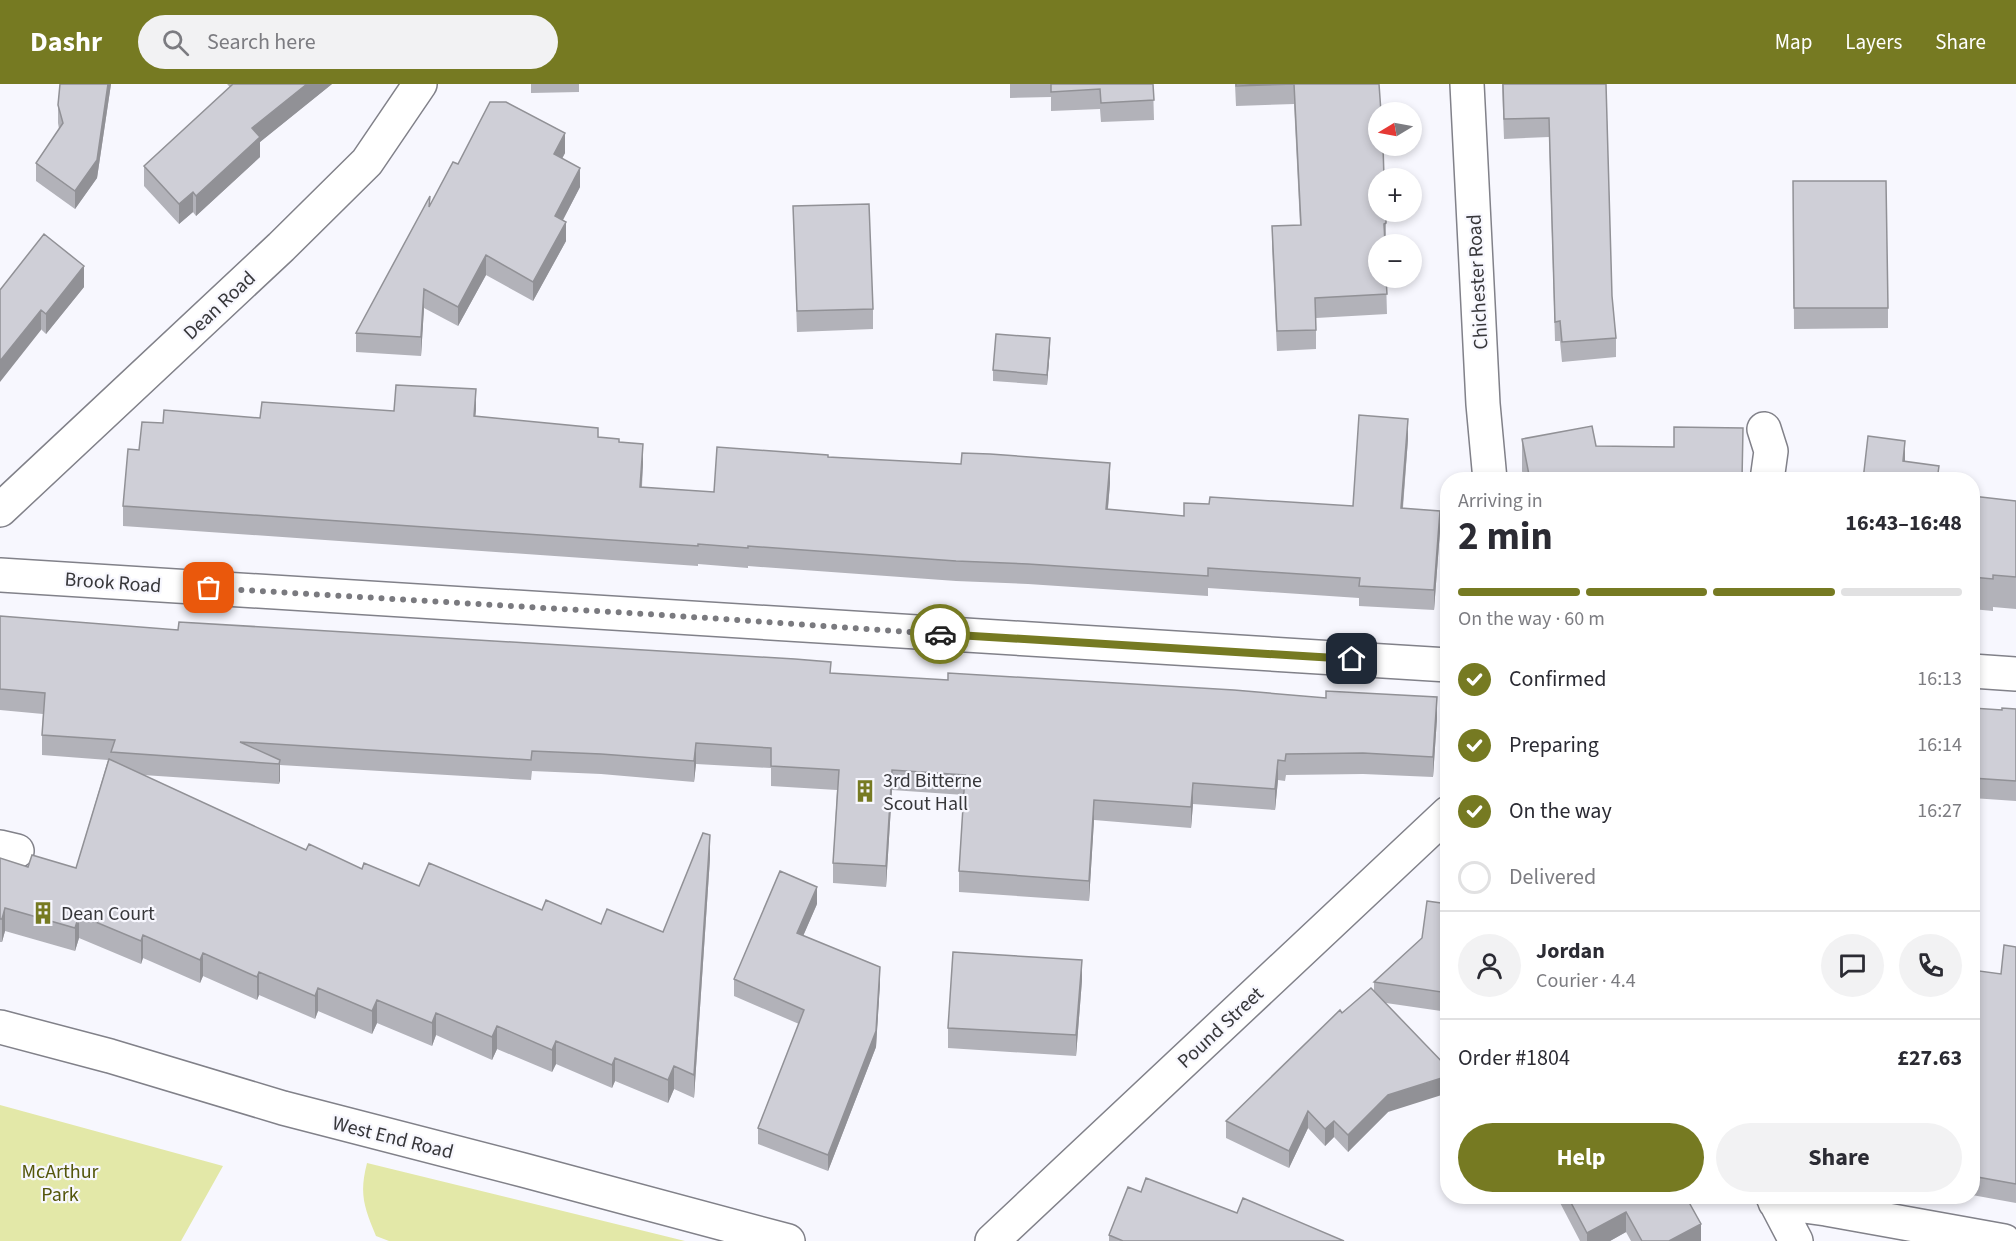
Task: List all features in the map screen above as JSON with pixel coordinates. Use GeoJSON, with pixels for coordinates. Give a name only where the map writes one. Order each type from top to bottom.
{"type":"FeatureCollection","features":[{"type":"Feature","properties":{"kind":"street","name":"Dean Road"},"geometry":{"type":"LineString","coordinates":[[0,510],[281,247],[367,162],[420,84]]}},
{"type":"Feature","properties":{"kind":"street","name":"Chichester Road"},"geometry":{"type":"LineString","coordinates":[[1467,84],[1483,404],[1489,472]]}},
{"type":"Feature","properties":{"kind":"street"},"geometry":{"type":"LineString","coordinates":[[1764,429],[1771,451],[1768,472]]}},
{"type":"Feature","properties":{"kind":"street","name":"Brook Road"},"geometry":{"type":"LineString","coordinates":[[0,575],[1440,665]]}},
{"type":"Feature","properties":{"kind":"street"},"geometry":{"type":"LineString","coordinates":[[1980,672],[2016,674]]}},
{"type":"Feature","properties":{"kind":"street","name":"Pound Street"},"geometry":{"type":"LineString","coordinates":[[992,1241],[1440,821]]}},
{"type":"Feature","properties":{"kind":"street","name":"West End Road"},"geometry":{"type":"LineString","coordinates":[[0,1027],[110,1056],[283,1108],[788,1241]]}},
{"type":"Feature","properties":{"kind":"street"},"geometry":{"type":"LineString","coordinates":[[1776,1204],[1797,1241]]}},
{"type":"Feature","properties":{"kind":"street"},"geometry":{"type":"LineString","coordinates":[[1797,1204],[2004,1241]]}},
{"type":"Feature","properties":{"kind":"green space","name":"McArthur Park"},"geometry":{"type":"Polygon","coordinates":[[[0,1105],[223,1166],[181,1241],[0,1241],[0,1105]]]}},
{"type":"Feature","properties":{"kind":"green space"},"geometry":{"type":"Polygon","coordinates":[[[367,1163],[685,1241],[389,1241],[376,1236],[366,1208],[363,1183],[367,1163]]]}},
{"type":"Feature","properties":{"kind":"building"},"geometry":{"type":"Polygon","coordinates":[[[60,84],[108,84],[97,160],[75,191],[36,163],[63,123],[58,105],[60,84]]]}},
{"type":"Feature","properties":{"kind":"building"},"geometry":{"type":"Polygon","coordinates":[[[233,84],[307,84],[252,128],[260,137],[196,196],[193,192],[179,204],[144,166],[233,84]]]}},
{"type":"Feature","properties":{"kind":"building"},"geometry":{"type":"Polygon","coordinates":[[[1051,84],[1153,84],[1154,100],[1101,103],[1100,89],[1051,92],[1051,84]]]}},
{"type":"Feature","properties":{"kind":"building"},"geometry":{"type":"Polygon","coordinates":[[[1236,84],[1294,84],[1236,86],[1236,84]]]}},
{"type":"Feature","properties":{"kind":"building"},"geometry":{"type":"Polygon","coordinates":[[[1294,84],[1379,84],[1380,102],[1368,102],[1368,156],[1383,156],[1384,168],[1368,168],[1368,222],[1386,223],[1384,224],[1384,234],[1368,234],[1368,288],[1387,288],[1387,294],[1315,298],[1316,330],[1277,331],[1272,226],[1301,225],[1294,84]]]}},
{"type":"Feature","properties":{"kind":"building"},"geometry":{"type":"Polygon","coordinates":[[[1503,84],[1606,84],[1612,296],[1616,338],[1562,342],[1560,321],[1555,322],[1549,118],[1504,119],[1503,84]]]}},
{"type":"Feature","properties":{"kind":"building"},"geometry":{"type":"Polygon","coordinates":[[[490,102],[506,102],[565,133],[554,154],[580,168],[555,216],[566,222],[533,282],[486,255],[458,307],[424,289],[421,337],[356,333],[430,196],[429,207],[453,162],[458,164],[490,102]]]}},
{"type":"Feature","properties":{"kind":"building"},"geometry":{"type":"Polygon","coordinates":[[[1793,181],[1886,181],[1888,308],[1794,308],[1793,181]]]}},
{"type":"Feature","properties":{"kind":"building"},"geometry":{"type":"Polygon","coordinates":[[[869,204],[873,309],[797,311],[793,206],[869,204]]]}},
{"type":"Feature","properties":{"kind":"building"},"geometry":{"type":"Polygon","coordinates":[[[44,234],[84,266],[46,314],[41,310],[0,361],[0,290],[44,234]]]}},
{"type":"Feature","properties":{"kind":"building"},"geometry":{"type":"Polygon","coordinates":[[[996,334],[1050,338],[1047,375],[993,370],[996,334]]]}},
{"type":"Feature","properties":{"kind":"building"},"geometry":{"type":"Polygon","coordinates":[[[396,385],[476,389],[474,416],[598,428],[598,437],[643,444],[640,487],[714,492],[717,447],[828,455],[828,457],[961,464],[962,453],[990,454],[1110,463],[1106,509],[1184,516],[1184,503],[1209,504],[1210,497],[1353,506],[1359,415],[1408,419],[1401,508],[1440,511],[1434,590],[1359,586],[1360,578],[1208,568],[1208,576],[748,546],[748,548],[698,544],[698,546],[123,506],[128,449],[139,450],[142,422],[163,423],[164,410],[260,418],[262,402],[394,411],[396,385]]]}},
{"type":"Feature","properties":{"kind":"building"},"geometry":{"type":"Polygon","coordinates":[[[1592,426],[1596,446],[1674,447],[1674,427],[1743,428],[1742,472],[1528,472],[1522,439],[1592,426]]]}},
{"type":"Feature","properties":{"kind":"building"},"geometry":{"type":"Polygon","coordinates":[[[1868,436],[1905,441],[1903,461],[1939,466],[1938,472],[1864,472],[1868,436]]]}},
{"type":"Feature","properties":{"kind":"building"},"geometry":{"type":"Polygon","coordinates":[[[1980,497],[2016,501],[2016,577],[1993,575],[1993,579],[1980,578],[1980,497]]]}},
{"type":"Feature","properties":{"kind":"building"},"geometry":{"type":"Polygon","coordinates":[[[0,616],[178,630],[179,622],[795,659],[831,662],[830,673],[948,680],[948,673],[1234,690],[1326,698],[1326,691],[1437,697],[1433,757],[1363,753],[1286,754],[1285,761],[1278,760],[1275,789],[1193,783],[1191,807],[1094,800],[1089,881],[959,871],[965,775],[892,770],[886,866],[833,863],[839,770],[771,766],[771,748],[696,743],[694,761],[532,751],[531,760],[240,742],[280,760],[279,764],[111,752],[115,740],[42,735],[45,693],[0,689],[0,616]]]}},
{"type":"Feature","properties":{"kind":"building"},"geometry":{"type":"Polygon","coordinates":[[[1980,709],[2016,709],[2016,781],[1980,779],[1980,709]]]}},
{"type":"Feature","properties":{"kind":"building"},"geometry":{"type":"Polygon","coordinates":[[[109,759],[306,850],[309,844],[362,869],[364,863],[419,886],[429,863],[542,910],[546,900],[601,924],[607,909],[663,932],[703,833],[710,835],[694,1075],[674,1066],[668,1080],[615,1058],[612,1065],[556,1041],[552,1050],[497,1026],[492,1037],[436,1013],[432,1023],[377,1000],[372,1011],[318,988],[315,996],[259,972],[257,977],[203,953],[200,960],[143,935],[141,941],[79,915],[75,928],[5,908],[2,919],[0,919],[0,858],[28,867],[32,855],[76,868],[109,759]]]}},
{"type":"Feature","properties":{"kind":"building"},"geometry":{"type":"Polygon","coordinates":[[[780,871],[817,887],[797,933],[880,967],[876,1031],[828,1155],[758,1128],[804,1010],[734,979],[780,871]]]}},
{"type":"Feature","properties":{"kind":"building"},"geometry":{"type":"Polygon","coordinates":[[[1427,901],[1440,903],[1440,992],[1374,982],[1422,938],[1427,901]]]}},
{"type":"Feature","properties":{"kind":"building"},"geometry":{"type":"Polygon","coordinates":[[[2004,945],[2016,947],[2016,1184],[1980,1177],[1980,971],[2001,974],[2004,945]]]}},
{"type":"Feature","properties":{"kind":"building"},"geometry":{"type":"Polygon","coordinates":[[[953,952],[1082,960],[1076,1035],[948,1028],[953,952]]]}},
{"type":"Feature","properties":{"kind":"building"},"geometry":{"type":"Polygon","coordinates":[[[1371,988],[1440,1060],[1440,1079],[1388,1095],[1348,1135],[1334,1121],[1325,1129],[1308,1111],[1289,1151],[1226,1121],[1340,1010],[1342,1013],[1371,988]]]}},
{"type":"Feature","properties":{"kind":"building"},"geometry":{"type":"Polygon","coordinates":[[[1146,1178],[1237,1213],[1243,1198],[1344,1241],[1123,1241],[1109,1235],[1128,1187],[1141,1192],[1146,1178]]]}},
{"type":"Feature","properties":{"kind":"building"},"geometry":{"type":"Polygon","coordinates":[[[1572,1204],[1690,1204],[1701,1224],[1669,1241],[1642,1241],[1626,1212],[1587,1233],[1572,1204]]]}},
{"type":"Feature","properties":{"kind":"way so far"},"geometry":{"type":"LineString","coordinates":[[209,588],[940,634]]}},
{"type":"Feature","properties":{"kind":"place","name":"3rd Bitterne Scout Hall"},"geometry":{"type":"Point","coordinates":[865,791]}},
{"type":"Feature","properties":{"kind":"place","name":"Dean Court"},"geometry":{"type":"Point","coordinates":[43,913]}},
{"type":"Feature","properties":{"kind":"route"},"geometry":{"type":"LineString","coordinates":[[940,634],[1352,659]]}}]}
